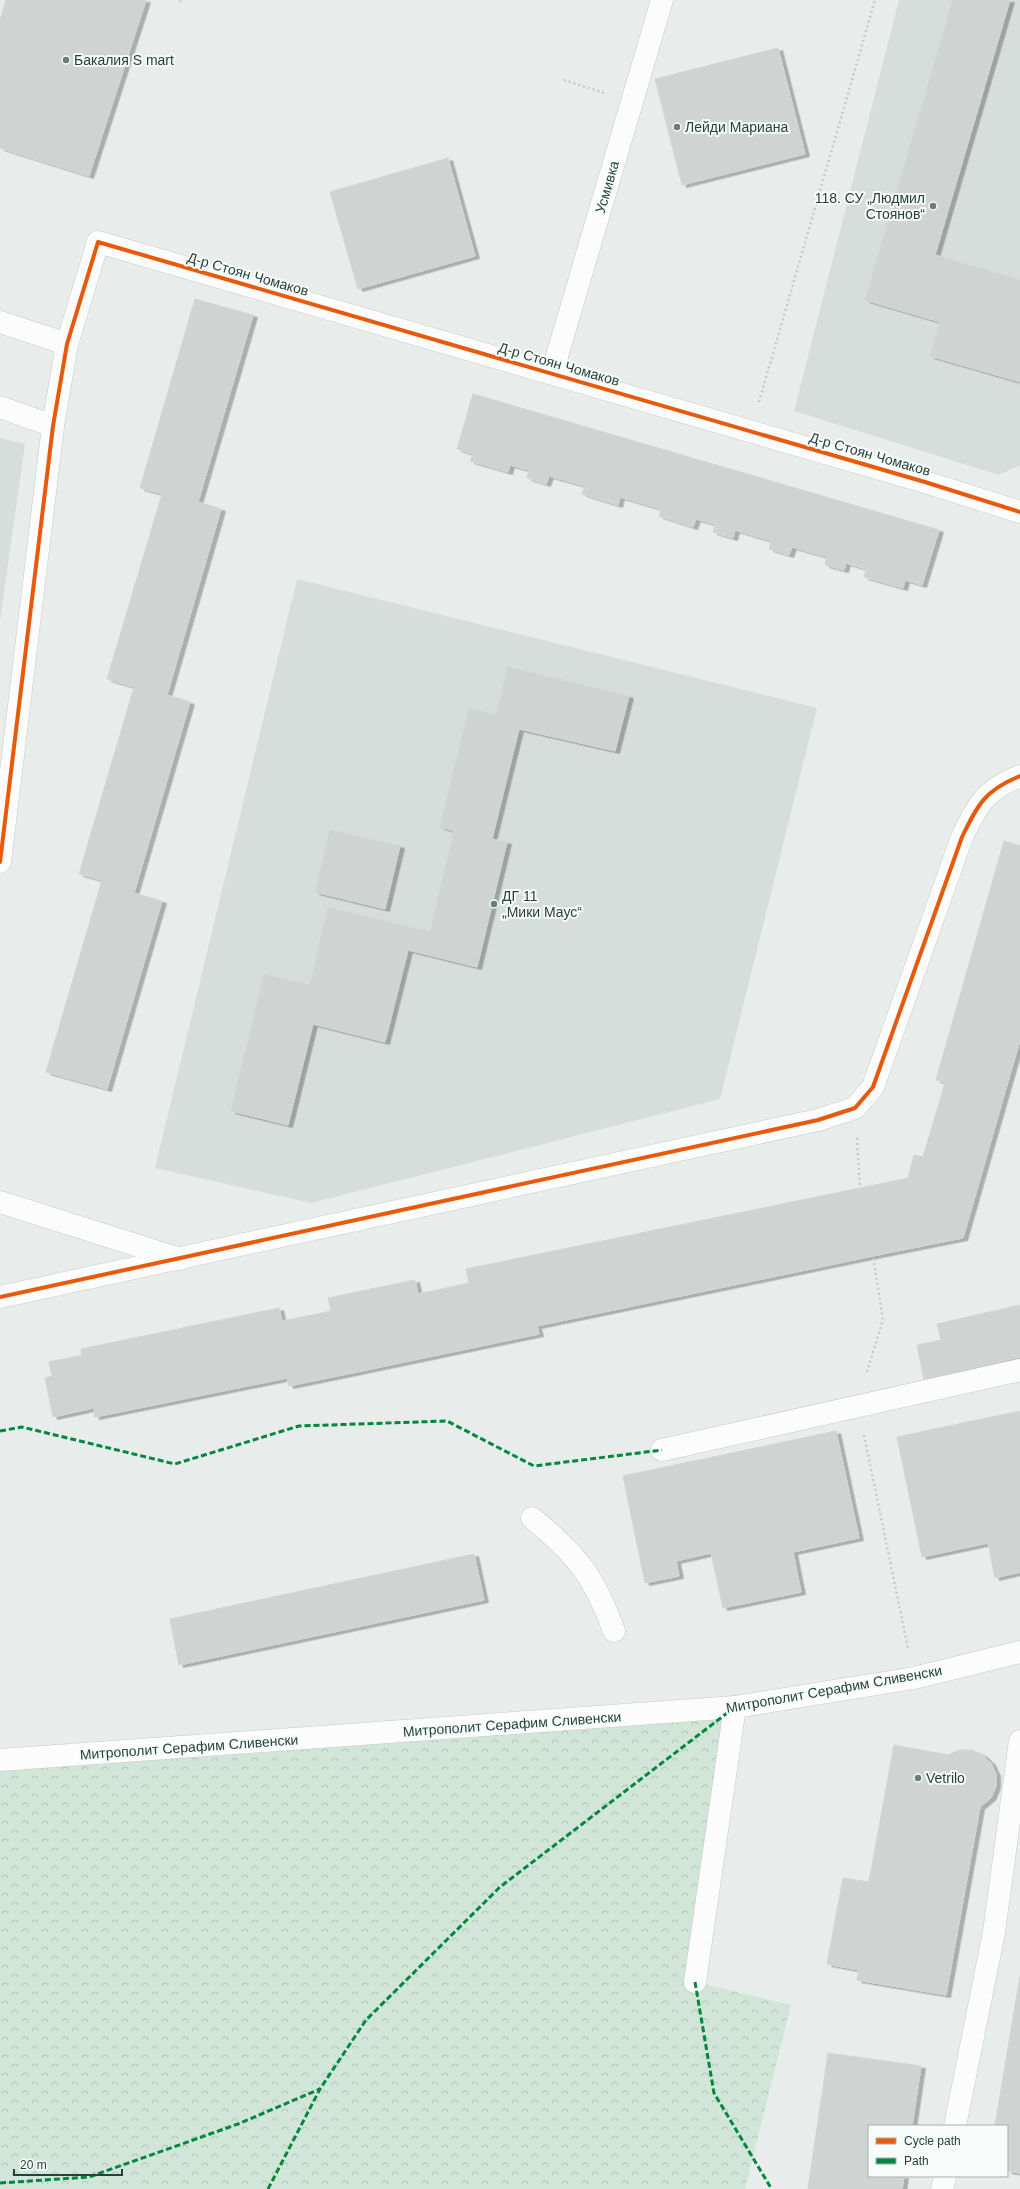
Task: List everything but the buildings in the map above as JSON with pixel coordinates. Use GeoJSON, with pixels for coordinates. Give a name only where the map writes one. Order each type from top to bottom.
{"type":"FeatureCollection","features":[{"type":"Feature","properties":{"kind":"street","name":"Усмивка"},"geometry":{"type":"LineString","coordinates":[[552,373],[662,0]]}},
{"type":"Feature","properties":{"kind":"street","name":"Д-р Стоян Чомаков"},"geometry":{"type":"LineString","coordinates":[[67,344],[98,242],[751,431],[1018,506]]}},
{"type":"Feature","properties":{"kind":"street"},"geometry":{"type":"LineString","coordinates":[[0,322],[67,344],[53,426],[0,862]]}},
{"type":"Feature","properties":{"kind":"street"},"geometry":{"type":"LineString","coordinates":[[0,407],[53,426]]}},
{"type":"Feature","properties":{"kind":"street"},"geometry":{"type":"LineString","coordinates":[[0,1297],[818,1120],[855,1108],[873,1087],[962,837],[976,807],[998,785],[1020,776]]}},
{"type":"Feature","properties":{"kind":"street"},"geometry":{"type":"LineString","coordinates":[[0,1202],[181,1259]]}},
{"type":"Feature","properties":{"kind":"street"},"geometry":{"type":"LineString","coordinates":[[662,1450],[857,1405],[1020,1370]]}},
{"type":"Feature","properties":{"kind":"street"},"geometry":{"type":"LineString","coordinates":[[532,1518],[562,1543],[584,1568],[602,1598],[614,1631]]}},
{"type":"Feature","properties":{"kind":"street","name":"Митрополит Серафим Сливенски"},"geometry":{"type":"LineString","coordinates":[[0,1760],[735,1707],[914,1678],[1020,1652]]}},
{"type":"Feature","properties":{"kind":"street"},"geometry":{"type":"LineString","coordinates":[[695,1982],[735,1707]]}},
{"type":"Feature","properties":{"kind":"street"},"geometry":{"type":"LineString","coordinates":[[955,2125],[994,1932],[1020,1741]]}},
{"type":"Feature","properties":{"kind":"street"},"geometry":{"type":"LineString","coordinates":[[942,2189],[945,2177]]}},
{"type":"Feature","properties":{"kind":"path"},"geometry":{"type":"LineString","coordinates":[[751,431],[874,0]]}},
{"type":"Feature","properties":{"kind":"path"},"geometry":{"type":"LineString","coordinates":[[564,80],[632,101]]}},
{"type":"Feature","properties":{"kind":"path"},"geometry":{"type":"LineString","coordinates":[[855,1108],[860,1188]]}},
{"type":"Feature","properties":{"kind":"path"},"geometry":{"type":"LineString","coordinates":[[873,1256],[883,1320],[857,1405],[914,1678]]}},
{"type":"Feature","properties":{"kind":"shaded area","name":"118. СУ „Людмил Стоянов“"},"geometry":{"type":"Polygon","coordinates":[[[899,0],[1020,0],[1020,465],[999,475],[794,411],[899,0]]]}},
{"type":"Feature","properties":{"kind":"shaded area"},"geometry":{"type":"Polygon","coordinates":[[[0,438],[25,444],[0,621],[0,438]]]}},
{"type":"Feature","properties":{"kind":"shaded area","name":"ДГ 11 „Мики Маус“"},"geometry":{"type":"Polygon","coordinates":[[[297,579],[817,708],[720,1099],[311,1203],[155,1168],[297,579]]]}},
{"type":"Feature","properties":{"kind":"green space"},"geometry":{"type":"Polygon","coordinates":[[[735,1707],[695,1982],[791,2005],[745,2189],[0,2189],[0,1760],[735,1707]]]}},
{"type":"Feature","properties":{"kind":"marked path"},"geometry":{"type":"LineString","coordinates":[[0,1431],[22,1427],[175,1464],[299,1426],[447,1421],[534,1466],[662,1450]]}},
{"type":"Feature","properties":{"kind":"marked path"},"geometry":{"type":"LineString","coordinates":[[268,2189],[320,2089],[366,2020],[500,1887],[735,1707]]}},
{"type":"Feature","properties":{"kind":"marked path"},"geometry":{"type":"LineString","coordinates":[[695,1982],[714,2093],[771,2188]]}},
{"type":"Feature","properties":{"kind":"marked path"},"geometry":{"type":"LineString","coordinates":[[0,2183],[89,2177],[238,2124],[320,2089]]}},
{"type":"Feature","properties":{"kind":"cycle path"},"geometry":{"type":"LineString","coordinates":[[0,862],[53,426],[67,344],[98,242],[925,482],[1020,512]]}},
{"type":"Feature","properties":{"kind":"cycle path"},"geometry":{"type":"LineString","coordinates":[[0,1297],[818,1120],[855,1108],[873,1087],[962,837],[984,799],[998,787],[1020,776]]}},
{"type":"Feature","properties":{"kind":"place","name":"Бакалия S mart"},"geometry":{"type":"Point","coordinates":[66,60]}},
{"type":"Feature","properties":{"kind":"place","name":"Лейди Мариана"},"geometry":{"type":"Point","coordinates":[677,127]}},
{"type":"Feature","properties":{"kind":"place","name":"118. СУ „Людмил Стоянов“"},"geometry":{"type":"Point","coordinates":[933,206]}},
{"type":"Feature","properties":{"kind":"place","name":"ДГ 11 „Мики Маус“"},"geometry":{"type":"Point","coordinates":[494,904]}},
{"type":"Feature","properties":{"kind":"place","name":"Vetrilo"},"geometry":{"type":"Point","coordinates":[918,1778]}}]}
